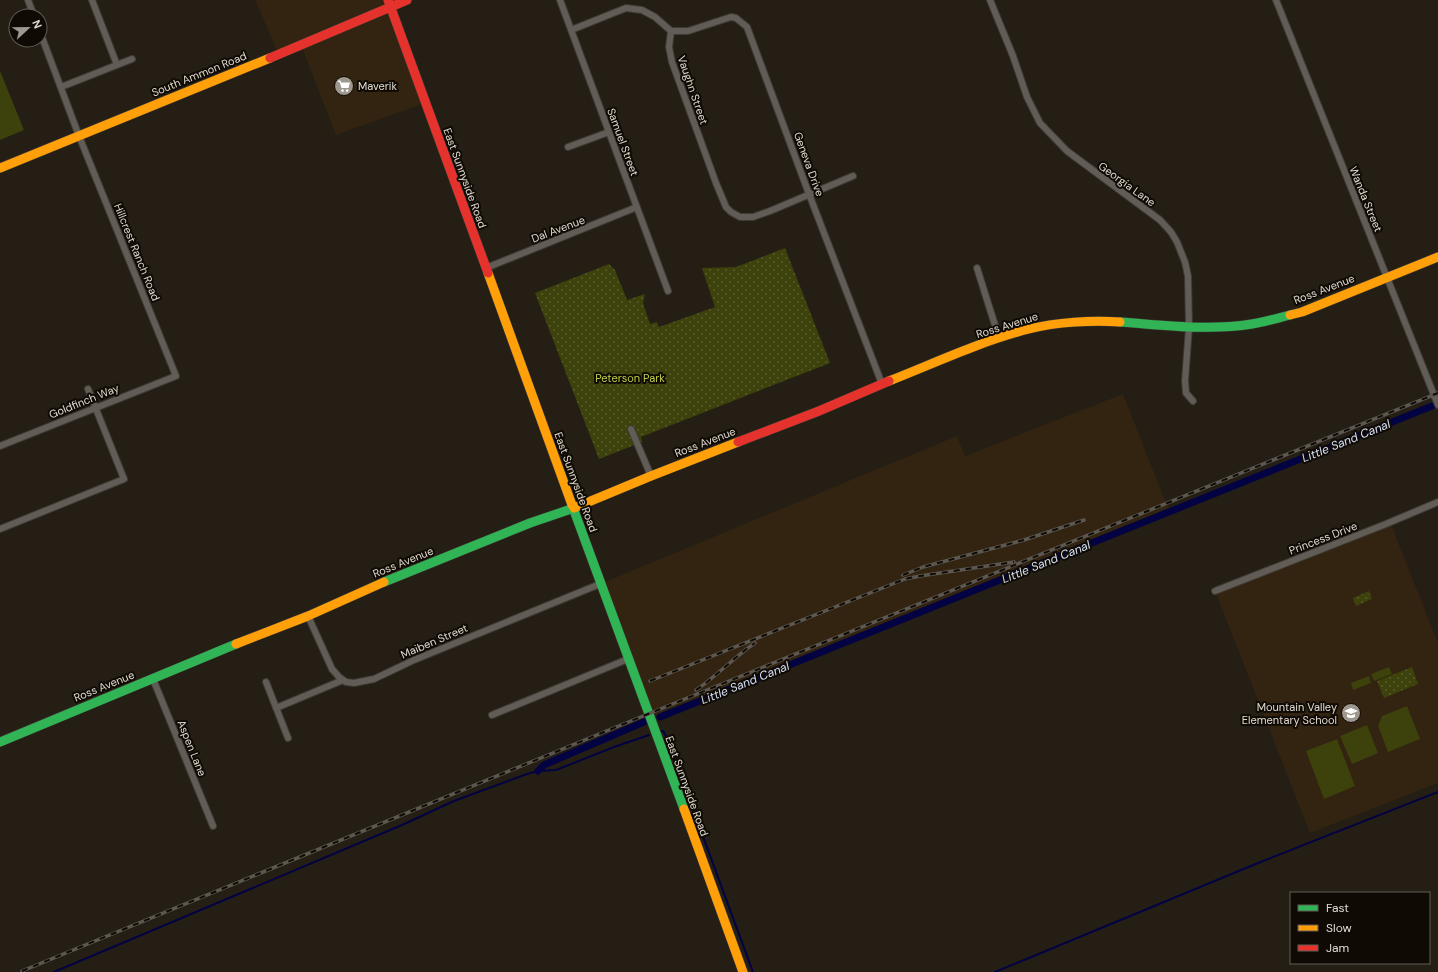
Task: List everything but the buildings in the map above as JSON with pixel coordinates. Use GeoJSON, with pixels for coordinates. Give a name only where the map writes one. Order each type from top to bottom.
{"type":"FeatureCollection","features":[{"type":"Feature","properties":{"kind":"street"},"geometry":{"type":"LineString","coordinates":[[92,0],[117,65]]}},
{"type":"Feature","properties":{"kind":"street","name":"South Ammon Road"},"geometry":{"type":"LineString","coordinates":[[0,168],[284,52],[389,3],[407,0]]}},
{"type":"Feature","properties":{"kind":"street","name":"Samuel Street"},"geometry":{"type":"LineString","coordinates":[[560,0],[668,291]]}},
{"type":"Feature","properties":{"kind":"street","name":"Georgia Lane"},"geometry":{"type":"LineString","coordinates":[[990,0],[1013,56],[1027,97],[1040,123],[1067,151],[1160,220],[1171,232],[1185,262],[1188,276],[1190,308],[1185,381],[1186,393],[1193,401]]}},
{"type":"Feature","properties":{"kind":"street","name":"Wanda Street"},"geometry":{"type":"LineString","coordinates":[[1276,0],[1438,405]]}},
{"type":"Feature","properties":{"kind":"street","name":"East Sunnyside Road"},"geometry":{"type":"LineString","coordinates":[[389,3],[743,972]]}},
{"type":"Feature","properties":{"kind":"street"},"geometry":{"type":"LineString","coordinates":[[571,30],[626,8],[642,10],[654,17],[671,31]]}},
{"type":"Feature","properties":{"kind":"street","name":"Geneva Drive"},"geometry":{"type":"LineString","coordinates":[[671,31],[688,31],[731,17],[736,18],[748,27],[809,194],[882,384]]}},
{"type":"Feature","properties":{"kind":"street","name":"Vaughn Street"},"geometry":{"type":"LineString","coordinates":[[671,31],[669,47],[672,62],[726,207],[731,212],[740,216],[753,217],[809,194]]}},
{"type":"Feature","properties":{"kind":"street","name":"Hillcrest Ranch Road"},"geometry":{"type":"LineString","coordinates":[[46,48],[79,136],[176,376]]}},
{"type":"Feature","properties":{"kind":"street"},"geometry":{"type":"LineString","coordinates":[[61,87],[132,59]]}},
{"type":"Feature","properties":{"kind":"street"},"geometry":{"type":"LineString","coordinates":[[568,147],[609,132]]}},
{"type":"Feature","properties":{"kind":"street"},"geometry":{"type":"LineString","coordinates":[[809,194],[854,176]]}},
{"type":"Feature","properties":{"kind":"street","name":"Dal Avenue"},"geometry":{"type":"LineString","coordinates":[[486,268],[637,207]]}},
{"type":"Feature","properties":{"kind":"street","name":"Ross Avenue"},"geometry":{"type":"LineString","coordinates":[[0,742],[196,660],[308,616],[396,577],[530,523],[573,509],[651,476],[819,411],[882,384],[999,338],[1030,329],[1106,321],[1189,327],[1223,327],[1252,324],[1302,312],[1438,258]]}},
{"type":"Feature","properties":{"kind":"street"},"geometry":{"type":"LineString","coordinates":[[976,268],[999,338]]}},
{"type":"Feature","properties":{"kind":"street","name":"Goldfinch Way"},"geometry":{"type":"LineString","coordinates":[[0,446],[176,376]]}},
{"type":"Feature","properties":{"kind":"street"},"geometry":{"type":"LineString","coordinates":[[0,529],[124,479],[88,389]]}},
{"type":"Feature","properties":{"kind":"street"},"geometry":{"type":"LineString","coordinates":[[631,429],[651,476]]}},
{"type":"Feature","properties":{"kind":"street","name":"Princess Drive"},"geometry":{"type":"LineString","coordinates":[[1215,591],[1438,502]]}},
{"type":"Feature","properties":{"kind":"street","name":"Maiben Street"},"geometry":{"type":"LineString","coordinates":[[343,680],[346,682],[354,682],[374,679],[414,660],[600,584]]}},
{"type":"Feature","properties":{"kind":"street"},"geometry":{"type":"LineString","coordinates":[[276,708],[343,680],[332,670],[308,616]]}},
{"type":"Feature","properties":{"kind":"street"},"geometry":{"type":"LineString","coordinates":[[492,715],[628,659]]}},
{"type":"Feature","properties":{"kind":"street","name":"Aspen Lane"},"geometry":{"type":"LineString","coordinates":[[153,679],[213,826]]}},
{"type":"Feature","properties":{"kind":"street"},"geometry":{"type":"LineString","coordinates":[[266,682],[288,738]]}},
{"type":"Feature","properties":{"kind":"shaded area"},"geometry":{"type":"Polygon","coordinates":[[[255,0],[388,0],[425,103],[336,135],[301,45],[277,51],[255,0]]]}},
{"type":"Feature","properties":{"kind":"shaded area"},"geometry":{"type":"Polygon","coordinates":[[[1123,394],[1169,508],[649,718],[600,584],[957,436],[965,456],[1123,394]]]}},
{"type":"Feature","properties":{"kind":"shaded area","name":"Mountain Valley Elementary School"},"geometry":{"type":"Polygon","coordinates":[[[1390,522],[1438,643],[1438,783],[1310,833],[1215,591],[1390,522]]]}},
{"type":"Feature","properties":{"kind":"green space"},"geometry":{"type":"Polygon","coordinates":[[[0,71],[24,130],[0,140],[0,71]]]}},
{"type":"Feature","properties":{"kind":"green space","name":"Peterson Park"},"geometry":{"type":"Polygon","coordinates":[[[785,248],[830,363],[641,437],[642,442],[599,459],[535,293],[609,264],[615,270],[627,300],[645,294],[643,303],[650,324],[657,322],[659,327],[715,307],[702,268],[736,267],[785,248]]]}},
{"type":"Feature","properties":{"kind":"green space"},"geometry":{"type":"Polygon","coordinates":[[[1369,591],[1372,599],[1356,606],[1353,598],[1369,591]]]}},
{"type":"Feature","properties":{"kind":"green space"},"geometry":{"type":"Polygon","coordinates":[[[1389,667],[1392,674],[1374,681],[1371,674],[1389,667]]]}},
{"type":"Feature","properties":{"kind":"green space"},"geometry":{"type":"Polygon","coordinates":[[[1412,667],[1418,684],[1384,698],[1377,681],[1412,667]]]}},
{"type":"Feature","properties":{"kind":"green space"},"geometry":{"type":"Polygon","coordinates":[[[1369,676],[1371,683],[1353,690],[1351,683],[1369,676]]]}},
{"type":"Feature","properties":{"kind":"green space"},"geometry":{"type":"Polygon","coordinates":[[[1407,706],[1420,739],[1388,752],[1378,726],[1382,716],[1407,706]]]}},
{"type":"Feature","properties":{"kind":"green space"},"geometry":{"type":"Polygon","coordinates":[[[1367,725],[1378,753],[1352,764],[1340,736],[1367,725]]]}},
{"type":"Feature","properties":{"kind":"green space"},"geometry":{"type":"Polygon","coordinates":[[[1337,739],[1355,786],[1324,799],[1306,751],[1337,739]]]}},
{"type":"Feature","properties":{"kind":"waterway","name":"Little Sand Canal"},"geometry":{"type":"LineString","coordinates":[[660,717],[1432,406]]}},
{"type":"Feature","properties":{"kind":"waterway"},"geometry":{"type":"LineString","coordinates":[[538,771],[544,765],[644,722]]}},
{"type":"Feature","properties":{"kind":"waterway"},"geometry":{"type":"LineString","coordinates":[[660,731],[663,731],[666,736],[753,972]]}},
{"type":"Feature","properties":{"kind":"waterway"},"geometry":{"type":"LineString","coordinates":[[54,972],[402,825],[454,801],[527,774],[538,771],[556,770],[649,735]]}},
{"type":"Feature","properties":{"kind":"waterway"},"geometry":{"type":"LineString","coordinates":[[995,972],[1258,863],[1438,792]]}},
{"type":"Feature","properties":{"kind":"railway"},"geometry":{"type":"LineString","coordinates":[[22,971],[648,714],[1438,393]]}},
{"type":"Feature","properties":{"kind":"railway"},"geometry":{"type":"LineString","coordinates":[[903,575],[923,567],[1024,540],[1084,520]]}},
{"type":"Feature","properties":{"kind":"railway"},"geometry":{"type":"LineString","coordinates":[[650,681],[905,579],[1014,562]]}},
{"type":"Feature","properties":{"kind":"railway"},"geometry":{"type":"LineString","coordinates":[[696,690],[755,643]]}},
{"type":"Feature","properties":{"kind":"traffic: fast"},"geometry":{"type":"LineString","coordinates":[[1120,322],[1186,327],[1219,327],[1252,324],[1290,315]]}},
{"type":"Feature","properties":{"kind":"traffic: fast"},"geometry":{"type":"LineString","coordinates":[[572,505],[684,809]]}},
{"type":"Feature","properties":{"kind":"traffic: fast"},"geometry":{"type":"LineString","coordinates":[[384,582],[530,523],[574,508]]}},
{"type":"Feature","properties":{"kind":"traffic: fast"},"geometry":{"type":"LineString","coordinates":[[0,742],[236,644]]}},
{"type":"Feature","properties":{"kind":"traffic: slow"},"geometry":{"type":"LineString","coordinates":[[0,168],[270,58]]}},
{"type":"Feature","properties":{"kind":"traffic: slow"},"geometry":{"type":"LineString","coordinates":[[1290,315],[1302,312],[1438,257]]}},
{"type":"Feature","properties":{"kind":"traffic: slow"},"geometry":{"type":"LineString","coordinates":[[488,273],[572,505]]}},
{"type":"Feature","properties":{"kind":"traffic: slow"},"geometry":{"type":"LineString","coordinates":[[889,381],[976,346],[1029,329],[1074,322],[1120,322]]}},
{"type":"Feature","properties":{"kind":"traffic: slow"},"geometry":{"type":"LineString","coordinates":[[574,508],[738,442]]}},
{"type":"Feature","properties":{"kind":"traffic: slow"},"geometry":{"type":"LineString","coordinates":[[236,644],[308,616],[384,582]]}},
{"type":"Feature","properties":{"kind":"traffic: slow"},"geometry":{"type":"LineString","coordinates":[[684,809],[743,972]]}},
{"type":"Feature","properties":{"kind":"traffic: jam"},"geometry":{"type":"LineString","coordinates":[[388,0],[488,273]]}},
{"type":"Feature","properties":{"kind":"traffic: jam"},"geometry":{"type":"LineString","coordinates":[[270,58],[407,0]]}},
{"type":"Feature","properties":{"kind":"traffic: jam"},"geometry":{"type":"LineString","coordinates":[[738,442],[819,411],[889,381]]}},
{"type":"Feature","properties":{"kind":"place","name":"Maverik"},"geometry":{"type":"Point","coordinates":[344,86]}},
{"type":"Feature","properties":{"kind":"place","name":"Mountain Valley Elementary School"},"geometry":{"type":"Point","coordinates":[1351,713]}}]}
